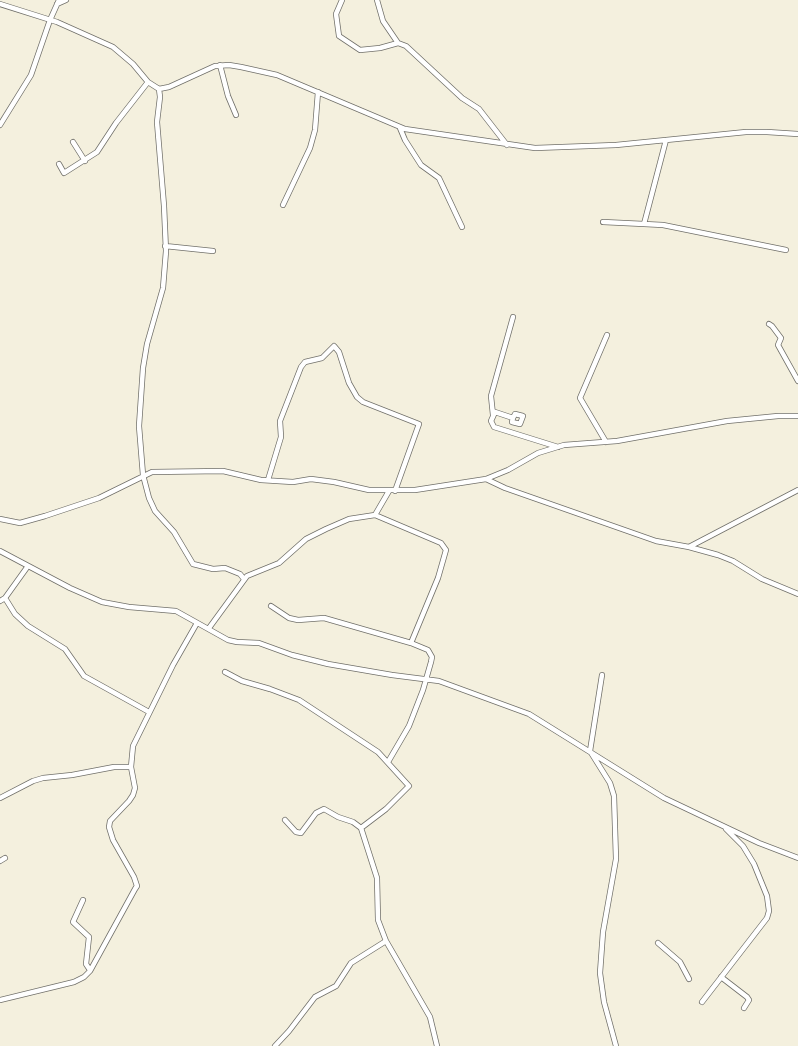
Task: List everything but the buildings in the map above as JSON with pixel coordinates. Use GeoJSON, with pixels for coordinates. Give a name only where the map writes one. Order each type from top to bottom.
{"type":"FeatureCollection","features":[{"type":"Feature","properties":{"kind":"street"},"geometry":{"type":"LineString","coordinates":[[0,125],[31,75],[50,20],[58,2],[66,0]]}},
{"type":"Feature","properties":{"kind":"street"},"geometry":{"type":"LineString","coordinates":[[342,0],[336,14],[339,36],[360,50],[380,48],[398,43]]}},
{"type":"Feature","properties":{"kind":"street"},"geometry":{"type":"LineString","coordinates":[[377,0],[383,22],[398,43],[406,46],[462,98],[479,109],[507,145]]}},
{"type":"Feature","properties":{"kind":"street"},"geometry":{"type":"LineString","coordinates":[[0,4],[50,20],[118,50],[133,64],[148,82],[159,89],[169,87],[203,70],[220,65],[241,66],[266,72],[318,92],[400,128],[442,136],[535,148],[666,140],[746,132],[798,134]]}},
{"type":"Feature","properties":{"kind":"street"},"geometry":{"type":"LineString","coordinates":[[220,65],[228,96],[236,115]]}},
{"type":"Feature","properties":{"kind":"street"},"geometry":{"type":"LineString","coordinates":[[59,164],[64,172],[85,161],[102,147],[116,123],[148,82]]}},
{"type":"Feature","properties":{"kind":"street"},"geometry":{"type":"LineString","coordinates":[[159,89],[160,97],[157,122],[164,206],[165,246],[163,288],[147,344],[143,368],[139,426],[143,475],[149,498],[155,511],[174,532],[193,564],[213,569],[224,568],[240,574],[244,579]]}},
{"type":"Feature","properties":{"kind":"street"},"geometry":{"type":"LineString","coordinates":[[283,205],[310,148],[315,130],[318,92]]}},
{"type":"Feature","properties":{"kind":"street"},"geometry":{"type":"LineString","coordinates":[[400,128],[405,140],[421,165],[439,178],[462,228]]}},
{"type":"Feature","properties":{"kind":"street"},"geometry":{"type":"LineString","coordinates":[[644,224],[666,140]]}},
{"type":"Feature","properties":{"kind":"street"},"geometry":{"type":"LineString","coordinates":[[73,142],[85,161]]}},
{"type":"Feature","properties":{"kind":"street"},"geometry":{"type":"LineString","coordinates":[[603,222],[663,225],[786,250]]}},
{"type":"Feature","properties":{"kind":"street"},"geometry":{"type":"LineString","coordinates":[[165,246],[214,250]]}},
{"type":"Feature","properties":{"kind":"street"},"geometry":{"type":"LineString","coordinates":[[513,318],[490,396],[493,415],[491,421],[494,427],[558,447]]}},
{"type":"Feature","properties":{"kind":"street"},"geometry":{"type":"LineString","coordinates":[[769,324],[781,338],[778,345],[798,381]]}},
{"type":"Feature","properties":{"kind":"street"},"geometry":{"type":"LineString","coordinates":[[606,442],[580,398],[607,335]]}},
{"type":"Feature","properties":{"kind":"street"},"geometry":{"type":"LineString","coordinates":[[268,480],[281,437],[280,421],[300,367],[305,362],[322,358],[334,346],[339,352],[349,383],[357,397],[363,402],[419,424],[395,491]]}},
{"type":"Feature","properties":{"kind":"street"},"geometry":{"type":"LineString","coordinates":[[493,415],[495,412],[513,418]]}},
{"type":"Feature","properties":{"kind":"street"},"geometry":{"type":"LineString","coordinates":[[0,519],[20,523],[45,516],[99,498],[143,475],[163,471],[223,472],[268,480],[293,482],[311,479],[334,482],[369,490],[395,491],[441,487],[486,479],[508,470],[538,453],[558,447],[606,442],[727,421],[778,416],[798,416]]}},
{"type":"Feature","properties":{"kind":"street"},"geometry":{"type":"LineString","coordinates":[[486,479],[505,488],[656,541],[718,555],[733,561],[762,579],[798,594]]}},
{"type":"Feature","properties":{"kind":"street"},"geometry":{"type":"LineString","coordinates":[[688,547],[798,490]]}},
{"type":"Feature","properties":{"kind":"street"},"geometry":{"type":"LineString","coordinates":[[376,515],[389,491]]}},
{"type":"Feature","properties":{"kind":"street"},"geometry":{"type":"LineString","coordinates":[[209,628],[244,579],[253,573],[279,563],[306,540],[326,529],[349,519],[376,515],[441,542],[446,548],[438,578],[411,643]]}},
{"type":"Feature","properties":{"kind":"street"},"geometry":{"type":"LineString","coordinates":[[0,551],[70,588],[102,602],[129,608],[172,610],[209,628],[228,640],[237,642],[259,642],[308,660],[392,675],[426,678],[446,683],[529,714],[664,798],[789,856],[798,858]]}},
{"type":"Feature","properties":{"kind":"street"},"geometry":{"type":"LineString","coordinates":[[0,601],[5,598],[28,566]]}},
{"type":"Feature","properties":{"kind":"street"},"geometry":{"type":"LineString","coordinates":[[5,598],[16,614],[28,626],[65,649],[84,676],[149,712]]}},
{"type":"Feature","properties":{"kind":"street"},"geometry":{"type":"LineString","coordinates":[[271,606],[289,618],[298,620],[324,618],[411,643],[428,650],[431,653],[426,678],[409,726],[388,762]]}},
{"type":"Feature","properties":{"kind":"street"},"geometry":{"type":"LineString","coordinates":[[0,1000],[79,981],[90,970],[137,886],[134,877],[113,840],[109,827],[114,815],[130,801],[135,788],[135,781],[131,767],[133,746],[173,665],[197,623]]}},
{"type":"Feature","properties":{"kind":"street"},"geometry":{"type":"LineString","coordinates":[[225,672],[242,681],[265,687],[299,700],[363,741],[388,762],[409,786],[386,809],[361,828]]}},
{"type":"Feature","properties":{"kind":"street"},"geometry":{"type":"LineString","coordinates":[[602,675],[590,751],[610,783],[614,796],[616,859],[603,932],[600,973],[604,1002],[616,1046]]}},
{"type":"Feature","properties":{"kind":"street"},"geometry":{"type":"LineString","coordinates":[[0,798],[33,781],[43,778],[72,775],[114,767],[131,767]]}},
{"type":"Feature","properties":{"kind":"street"},"geometry":{"type":"LineString","coordinates":[[285,820],[296,832],[301,833],[316,813],[324,809],[338,817],[353,822],[361,828],[377,878],[378,920],[386,941],[430,1017],[437,1046]]}},
{"type":"Feature","properties":{"kind":"street"},"geometry":{"type":"LineString","coordinates":[[702,1002],[767,918],[769,911],[767,896],[754,864],[742,846],[724,826]]}},
{"type":"Feature","properties":{"kind":"street"},"geometry":{"type":"LineString","coordinates":[[0,861],[5,858]]}},
{"type":"Feature","properties":{"kind":"street"},"geometry":{"type":"LineString","coordinates":[[84,900],[73,922],[89,937],[86,964],[90,970]]}},
{"type":"Feature","properties":{"kind":"street"},"geometry":{"type":"LineString","coordinates":[[275,1046],[289,1031],[315,997],[336,986],[351,963],[386,941]]}},
{"type":"Feature","properties":{"kind":"street"},"geometry":{"type":"LineString","coordinates":[[658,943],[680,962],[689,979]]}},
{"type":"Feature","properties":{"kind":"street"},"geometry":{"type":"LineString","coordinates":[[721,977],[747,997],[749,1000],[744,1008]]}}]}
